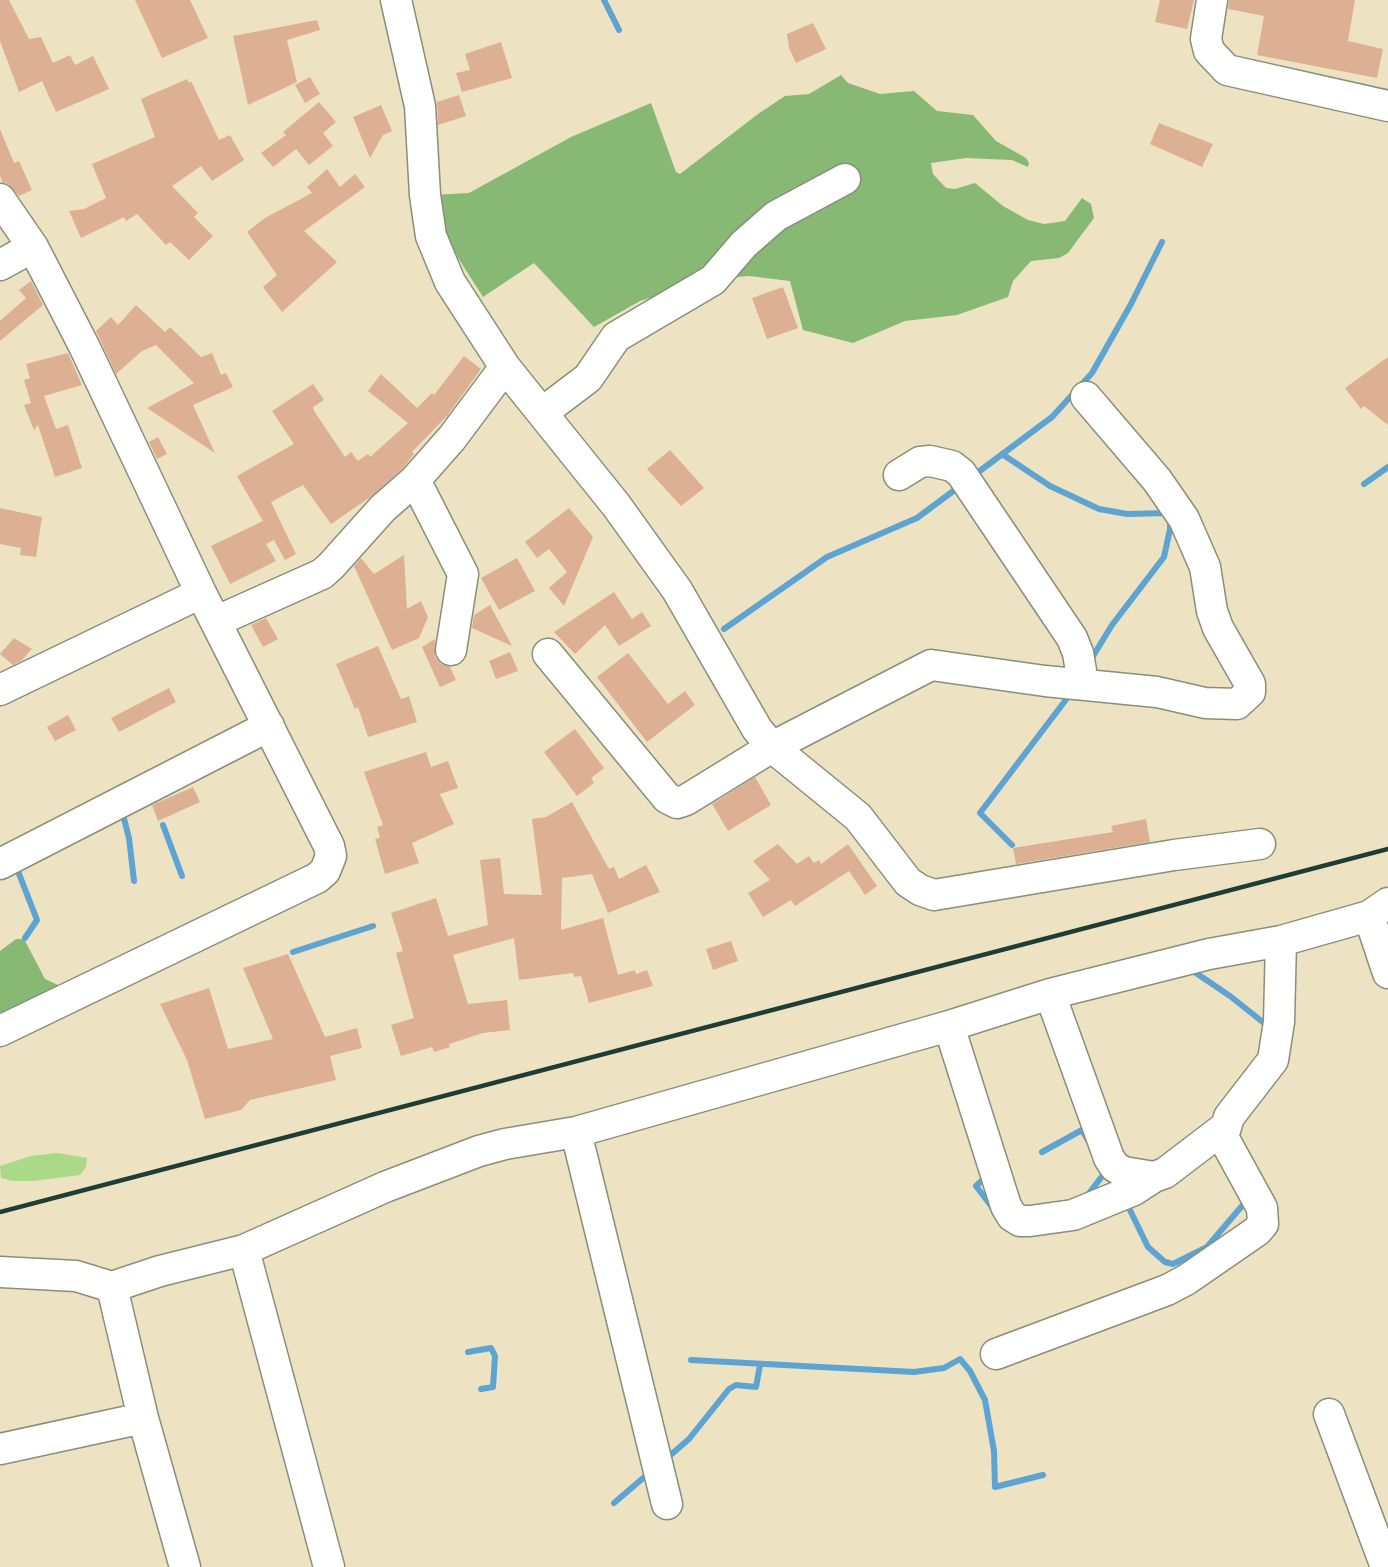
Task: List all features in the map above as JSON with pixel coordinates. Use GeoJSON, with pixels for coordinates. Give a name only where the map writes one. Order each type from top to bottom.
{"type":"FeatureCollection","features":[{"type":"Feature","properties":{"kind":"street"},"geometry":{"type":"LineString","coordinates":[[396,0],[420,106],[425,195],[431,236],[450,282],[505,367],[616,505],[677,590],[757,729],[772,747],[858,817],[909,882],[920,890],[934,895],[1174,855],[1260,844]]}},
{"type":"Feature","properties":{"kind":"street"},"geometry":{"type":"LineString","coordinates":[[1212,0],[1206,39],[1209,51],[1227,70],[1388,106]]}},
{"type":"Feature","properties":{"kind":"street"},"geometry":{"type":"LineString","coordinates":[[543,412],[588,378],[616,337],[713,280],[744,244],[776,216],[845,179]]}},
{"type":"Feature","properties":{"kind":"street"},"geometry":{"type":"LineString","coordinates":[[0,199],[33,247],[85,348],[201,592],[329,846],[331,856],[325,871],[317,878],[0,1031]]}},
{"type":"Feature","properties":{"kind":"street"},"geometry":{"type":"LineString","coordinates":[[0,265],[33,247]]}},
{"type":"Feature","properties":{"kind":"street"},"geometry":{"type":"LineString","coordinates":[[217,621],[322,574],[383,508],[415,480],[452,438],[505,367]]}},
{"type":"Feature","properties":{"kind":"street"},"geometry":{"type":"LineString","coordinates":[[548,654],[672,803],[686,800],[772,747],[932,665],[1045,681],[1157,692],[1219,704],[1237,704],[1250,692],[1250,684],[1218,628],[1212,611],[1205,567],[1184,519],[1156,480],[1086,397]]}},
{"type":"Feature","properties":{"kind":"street"},"geometry":{"type":"LineString","coordinates":[[898,475],[920,462],[930,460],[952,466],[961,473],[1067,631],[1078,653],[1083,683]]}},
{"type":"Feature","properties":{"kind":"street"},"geometry":{"type":"LineString","coordinates":[[415,480],[463,574],[451,650]]}},
{"type":"Feature","properties":{"kind":"street"},"geometry":{"type":"LineString","coordinates":[[0,690],[201,592]]}},
{"type":"Feature","properties":{"kind":"street"},"geometry":{"type":"LineString","coordinates":[[0,864],[269,726]]}},
{"type":"Feature","properties":{"kind":"street"},"geometry":{"type":"LineString","coordinates":[[0,1272],[76,1276],[112,1287],[244,1250],[385,1187],[479,1151],[505,1144],[576,1132],[949,1026],[1050,994],[1209,954],[1281,941],[1378,910],[1388,973]]}},
{"type":"Feature","properties":{"kind":"street"},"geometry":{"type":"LineString","coordinates":[[996,1354],[1167,1290],[1186,1280],[1257,1231],[1263,1224],[1262,1208],[1224,1143],[1224,1128],[1229,1117],[1273,1060],[1279,1022],[1281,941]]}},
{"type":"Feature","properties":{"kind":"street"},"geometry":{"type":"LineString","coordinates":[[1050,994],[1109,1158],[1115,1167],[1124,1172],[1154,1177]]}},
{"type":"Feature","properties":{"kind":"street"},"geometry":{"type":"LineString","coordinates":[[949,1026],[1006,1206],[1012,1216],[1020,1221],[1073,1215],[1134,1190],[1165,1173],[1224,1128]]}},
{"type":"Feature","properties":{"kind":"street"},"geometry":{"type":"LineString","coordinates":[[576,1132],[667,1504]]}},
{"type":"Feature","properties":{"kind":"street"},"geometry":{"type":"LineString","coordinates":[[244,1250],[328,1567]]}},
{"type":"Feature","properties":{"kind":"street"},"geometry":{"type":"LineString","coordinates":[[112,1287],[143,1418],[185,1567]]}},
{"type":"Feature","properties":{"kind":"street"},"geometry":{"type":"LineString","coordinates":[[1329,1414],[1386,1567]]}},
{"type":"Feature","properties":{"kind":"street"},"geometry":{"type":"LineString","coordinates":[[0,1449],[143,1418]]}},
{"type":"Feature","properties":{"kind":"green space"},"geometry":{"type":"Polygon","coordinates":[[[841,75],[848,83],[880,94],[914,91],[937,111],[973,115],[996,141],[1026,158],[1029,163],[1028,167],[1012,160],[966,158],[931,163],[933,174],[946,188],[955,189],[975,183],[1003,206],[1028,220],[1044,224],[1065,221],[1082,198],[1091,204],[1094,218],[1068,253],[1059,258],[1031,261],[1013,281],[1008,297],[957,315],[905,321],[853,343],[803,330],[790,281],[749,276],[705,280],[640,301],[594,327],[534,263],[483,297],[439,228],[434,195],[469,193],[571,137],[651,103],[676,172],[680,174],[785,96],[809,94],[841,75]]]}},
{"type":"Feature","properties":{"kind":"green space"},"geometry":{"type":"Polygon","coordinates":[[[16,939],[24,939],[45,979],[60,986],[10,1012],[2,1013],[0,1012],[0,951],[16,939]]]}},
{"type":"Feature","properties":{"kind":"green space"},"geometry":{"type":"Polygon","coordinates":[[[57,1153],[87,1158],[86,1167],[80,1175],[33,1181],[13,1181],[1,1178],[0,1166],[31,1156],[57,1153]]]}},
{"type":"Feature","properties":{"kind":"building"},"geometry":{"type":"Polygon","coordinates":[[[0,0],[9,0],[29,39],[41,37],[53,63],[70,55],[75,65],[93,56],[109,89],[56,112],[42,81],[19,92],[0,41],[0,0]]]}},
{"type":"Feature","properties":{"kind":"building"},"geometry":{"type":"Polygon","coordinates":[[[135,0],[190,0],[208,38],[162,58],[135,0]]]}},
{"type":"Feature","properties":{"kind":"building"},"geometry":{"type":"Polygon","coordinates":[[[1160,0],[1194,0],[1187,29],[1155,22],[1160,0]]]}},
{"type":"Feature","properties":{"kind":"building"},"geometry":{"type":"Polygon","coordinates":[[[1229,0],[1355,0],[1348,41],[1383,49],[1377,78],[1257,55],[1264,16],[1228,9],[1229,0]]]}},
{"type":"Feature","properties":{"kind":"building"},"geometry":{"type":"Polygon","coordinates":[[[317,20],[320,30],[287,40],[297,82],[248,105],[233,36],[317,20]]]}},
{"type":"Feature","properties":{"kind":"building"},"geometry":{"type":"Polygon","coordinates":[[[813,23],[826,49],[796,63],[789,48],[787,34],[813,23]]]}},
{"type":"Feature","properties":{"kind":"building"},"geometry":{"type":"Polygon","coordinates":[[[501,42],[512,78],[462,92],[456,73],[470,70],[465,54],[501,42]]]}},
{"type":"Feature","properties":{"kind":"building"},"geometry":{"type":"Polygon","coordinates":[[[310,77],[320,94],[305,103],[295,85],[310,77]]]}},
{"type":"Feature","properties":{"kind":"building"},"geometry":{"type":"Polygon","coordinates":[[[187,79],[189,83],[191,81],[219,140],[230,135],[244,160],[212,181],[201,166],[172,186],[198,213],[194,217],[213,236],[189,260],[170,242],[166,245],[137,214],[126,221],[124,217],[81,238],[69,211],[84,209],[106,198],[92,164],[155,137],[141,99],[187,79]]]}},
{"type":"Feature","properties":{"kind":"building"},"geometry":{"type":"Polygon","coordinates":[[[459,95],[466,116],[438,125],[437,102],[459,95]]]}},
{"type":"Feature","properties":{"kind":"building"},"geometry":{"type":"Polygon","coordinates":[[[319,102],[336,122],[323,133],[333,146],[309,165],[296,149],[273,167],[261,153],[286,135],[283,132],[319,102]]]}},
{"type":"Feature","properties":{"kind":"building"},"geometry":{"type":"Polygon","coordinates":[[[381,105],[392,131],[383,135],[370,158],[353,117],[381,105]]]}},
{"type":"Feature","properties":{"kind":"building"},"geometry":{"type":"Polygon","coordinates":[[[1159,123],[1213,144],[1202,167],[1150,144],[1159,123]]]}},
{"type":"Feature","properties":{"kind":"building"},"geometry":{"type":"Polygon","coordinates":[[[0,129],[14,163],[19,161],[32,190],[19,196],[8,184],[3,183],[0,176],[0,129]]]}},
{"type":"Feature","properties":{"kind":"building"},"geometry":{"type":"Polygon","coordinates":[[[327,169],[340,187],[355,174],[365,187],[304,231],[337,262],[282,312],[263,287],[277,275],[247,232],[265,218],[312,193],[307,187],[327,169]]]}},
{"type":"Feature","properties":{"kind":"building"},"geometry":{"type":"Polygon","coordinates":[[[31,281],[43,305],[0,341],[0,321],[26,298],[19,290],[31,281]]]}},
{"type":"Feature","properties":{"kind":"building"},"geometry":{"type":"Polygon","coordinates":[[[783,287],[798,328],[767,339],[752,298],[783,287]]]}},
{"type":"Feature","properties":{"kind":"building"},"geometry":{"type":"Polygon","coordinates":[[[136,305],[165,332],[170,327],[201,357],[212,353],[221,375],[226,373],[233,387],[193,405],[215,453],[147,408],[194,383],[156,345],[142,351],[116,374],[96,331],[111,317],[118,325],[136,305]]]}},
{"type":"Feature","properties":{"kind":"building"},"geometry":{"type":"Polygon","coordinates":[[[68,353],[82,385],[44,396],[56,429],[68,425],[82,468],[55,477],[38,425],[34,430],[24,405],[31,403],[24,380],[30,378],[26,364],[68,353]]]}},
{"type":"Feature","properties":{"kind":"building"},"geometry":{"type":"Polygon","coordinates":[[[464,356],[481,369],[447,416],[412,452],[414,454],[403,468],[369,498],[331,524],[303,485],[271,502],[296,554],[285,560],[274,540],[266,544],[276,561],[230,584],[211,546],[263,521],[237,476],[294,444],[272,411],[313,384],[324,400],[313,407],[314,411],[345,457],[351,452],[358,461],[368,454],[370,457],[408,423],[368,391],[381,374],[417,408],[432,393],[434,395],[464,356]]]}},
{"type":"Feature","properties":{"kind":"building"},"geometry":{"type":"Polygon","coordinates":[[[1388,357],[1388,425],[1364,406],[1361,409],[1345,388],[1388,357]]]}},
{"type":"Feature","properties":{"kind":"building"},"geometry":{"type":"Polygon","coordinates":[[[158,437],[167,454],[157,459],[149,442],[158,437]]]}},
{"type":"Feature","properties":{"kind":"building"},"geometry":{"type":"Polygon","coordinates":[[[670,450],[704,488],[681,506],[647,469],[670,450]]]}},
{"type":"Feature","properties":{"kind":"building"},"geometry":{"type":"Polygon","coordinates":[[[0,508],[42,517],[36,557],[20,555],[21,548],[0,544],[0,508]]]}},
{"type":"Feature","properties":{"kind":"building"},"geometry":{"type":"Polygon","coordinates":[[[569,508],[593,537],[564,606],[549,588],[567,572],[549,549],[537,558],[525,542],[569,508]]]}},
{"type":"Feature","properties":{"kind":"building"},"geometry":{"type":"Polygon","coordinates":[[[404,555],[407,609],[421,601],[428,617],[419,638],[392,650],[354,566],[361,558],[374,574],[404,555]]]}},
{"type":"Feature","properties":{"kind":"building"},"geometry":{"type":"Polygon","coordinates":[[[517,558],[535,591],[499,610],[481,578],[517,558]]]}},
{"type":"Feature","properties":{"kind":"building"},"geometry":{"type":"Polygon","coordinates":[[[614,592],[632,619],[642,612],[651,626],[619,646],[605,625],[575,654],[554,632],[614,592]]]}},
{"type":"Feature","properties":{"kind":"building"},"geometry":{"type":"Polygon","coordinates":[[[490,605],[512,646],[472,628],[474,615],[490,605]]]}},
{"type":"Feature","properties":{"kind":"building"},"geometry":{"type":"Polygon","coordinates":[[[266,618],[278,639],[263,647],[251,625],[266,618]]]}},
{"type":"Feature","properties":{"kind":"building"},"geometry":{"type":"Polygon","coordinates":[[[14,638],[32,649],[22,660],[13,665],[0,654],[14,638]]]}},
{"type":"Feature","properties":{"kind":"building"},"geometry":{"type":"Polygon","coordinates":[[[435,639],[435,657],[441,664],[450,667],[456,680],[440,687],[422,647],[435,639]]]}},
{"type":"Feature","properties":{"kind":"building"},"geometry":{"type":"Polygon","coordinates":[[[378,646],[401,699],[409,696],[417,722],[368,737],[358,707],[355,709],[336,664],[378,646]]]}},
{"type":"Feature","properties":{"kind":"building"},"geometry":{"type":"Polygon","coordinates":[[[510,652],[518,671],[496,679],[489,661],[510,652]]]}},
{"type":"Feature","properties":{"kind":"building"},"geometry":{"type":"Polygon","coordinates":[[[628,653],[668,704],[685,691],[695,705],[647,742],[597,677],[628,653]]]}},
{"type":"Feature","properties":{"kind":"building"},"geometry":{"type":"Polygon","coordinates":[[[169,688],[176,702],[119,732],[111,718],[169,688]]]}},
{"type":"Feature","properties":{"kind":"building"},"geometry":{"type":"Polygon","coordinates":[[[68,715],[76,730],[55,741],[47,727],[68,715]]]}},
{"type":"Feature","properties":{"kind":"building"},"geometry":{"type":"Polygon","coordinates":[[[575,729],[604,768],[591,778],[594,783],[577,796],[544,752],[575,729]]]}},
{"type":"Feature","properties":{"kind":"building"},"geometry":{"type":"Polygon","coordinates":[[[426,752],[431,767],[448,761],[458,788],[440,794],[454,824],[412,843],[419,863],[385,874],[375,839],[380,838],[377,827],[383,825],[364,772],[426,752]]]}},
{"type":"Feature","properties":{"kind":"building"},"geometry":{"type":"Polygon","coordinates":[[[755,777],[771,805],[728,831],[712,804],[755,777]]]}},
{"type":"Feature","properties":{"kind":"building"},"geometry":{"type":"Polygon","coordinates":[[[193,787],[200,802],[158,821],[152,805],[193,787]]]}},
{"type":"Feature","properties":{"kind":"building"},"geometry":{"type":"Polygon","coordinates":[[[572,802],[609,869],[614,867],[619,879],[646,865],[660,892],[608,913],[592,874],[562,878],[561,930],[603,918],[618,975],[635,970],[636,974],[647,970],[653,986],[589,1003],[581,976],[574,977],[573,973],[519,980],[514,938],[453,955],[468,1004],[507,1000],[510,1030],[483,1033],[449,1044],[450,1047],[434,1052],[432,1047],[401,1056],[391,1025],[414,1018],[396,953],[403,951],[391,913],[436,898],[448,936],[488,925],[480,860],[500,858],[504,894],[542,895],[532,819],[546,817],[572,802]]]}},
{"type":"Feature","properties":{"kind":"building"},"geometry":{"type":"Polygon","coordinates":[[[1146,819],[1150,842],[1016,864],[1013,848],[1113,832],[1111,826],[1146,819]]]}},
{"type":"Feature","properties":{"kind":"building"},"geometry":{"type":"Polygon","coordinates":[[[778,844],[797,864],[809,856],[814,863],[819,860],[821,864],[848,844],[877,886],[865,895],[849,871],[795,906],[791,900],[763,917],[748,893],[770,880],[753,861],[778,844]]]}},
{"type":"Feature","properties":{"kind":"building"},"geometry":{"type":"Polygon","coordinates":[[[731,941],[738,961],[713,970],[706,949],[731,941]]]}},
{"type":"Feature","properties":{"kind":"building"},"geometry":{"type":"Polygon","coordinates":[[[288,954],[325,1037],[357,1028],[362,1048],[330,1056],[336,1080],[250,1100],[241,1110],[205,1119],[187,1060],[160,1004],[209,988],[228,1049],[273,1039],[243,968],[288,954]]]}},
{"type":"Feature","properties":{"kind":"waterway"},"geometry":{"type":"LineString","coordinates":[[604,0],[619,30]]}},
{"type":"Feature","properties":{"kind":"waterway"},"geometry":{"type":"LineString","coordinates":[[973,476],[1052,417],[1092,373],[1131,304],[1162,242]]}},
{"type":"Feature","properties":{"kind":"waterway"},"geometry":{"type":"LineString","coordinates":[[1002,454],[1050,486],[1099,509],[1127,514],[1170,513],[1170,529],[1164,557],[1112,625],[1090,661]]}},
{"type":"Feature","properties":{"kind":"waterway"},"geometry":{"type":"LineString","coordinates":[[1364,484],[1388,467]]}},
{"type":"Feature","properties":{"kind":"waterway"},"geometry":{"type":"LineString","coordinates":[[724,629],[827,557],[917,518],[960,486]]}},
{"type":"Feature","properties":{"kind":"waterway"},"geometry":{"type":"LineString","coordinates":[[1012,845],[980,813],[1071,693]]}},
{"type":"Feature","properties":{"kind":"waterway"},"geometry":{"type":"LineString","coordinates":[[122,811],[129,838],[134,881]]}},
{"type":"Feature","properties":{"kind":"waterway"},"geometry":{"type":"LineString","coordinates":[[163,825],[182,876]]}},
{"type":"Feature","properties":{"kind":"waterway"},"geometry":{"type":"LineString","coordinates":[[16,866],[37,920],[25,938]]}},
{"type":"Feature","properties":{"kind":"waterway"},"geometry":{"type":"LineString","coordinates":[[293,952],[373,926]]}},
{"type":"Feature","properties":{"kind":"waterway"},"geometry":{"type":"LineString","coordinates":[[1190,969],[1230,996],[1269,1027]]}},
{"type":"Feature","properties":{"kind":"waterway"},"geometry":{"type":"LineString","coordinates":[[1042,1152],[1082,1130],[1089,1142]]}},
{"type":"Feature","properties":{"kind":"waterway"},"geometry":{"type":"LineString","coordinates":[[1087,1196],[1106,1171]]}},
{"type":"Feature","properties":{"kind":"waterway"},"geometry":{"type":"LineString","coordinates":[[988,1175],[976,1186],[995,1211]]}},
{"type":"Feature","properties":{"kind":"waterway"},"geometry":{"type":"LineString","coordinates":[[1126,1202],[1148,1247],[1165,1262],[1173,1264],[1207,1247],[1247,1200]]}},
{"type":"Feature","properties":{"kind":"waterway"},"geometry":{"type":"LineString","coordinates":[[468,1352],[491,1348],[495,1356],[493,1387],[481,1389]]}},
{"type":"Feature","properties":{"kind":"waterway"},"geometry":{"type":"LineString","coordinates":[[691,1360],[914,1372],[944,1368],[960,1359],[970,1371],[985,1400],[994,1451],[995,1487],[1043,1475]]}},
{"type":"Feature","properties":{"kind":"waterway"},"geometry":{"type":"LineString","coordinates":[[666,1459],[689,1439],[729,1389],[736,1385],[756,1387],[760,1365]]}},
{"type":"Feature","properties":{"kind":"waterway"},"geometry":{"type":"LineString","coordinates":[[614,1503],[649,1473]]}},
{"type":"Feature","properties":{"kind":"railway"},"geometry":{"type":"LineString","coordinates":[[0,1212],[1388,849]]}}]}
